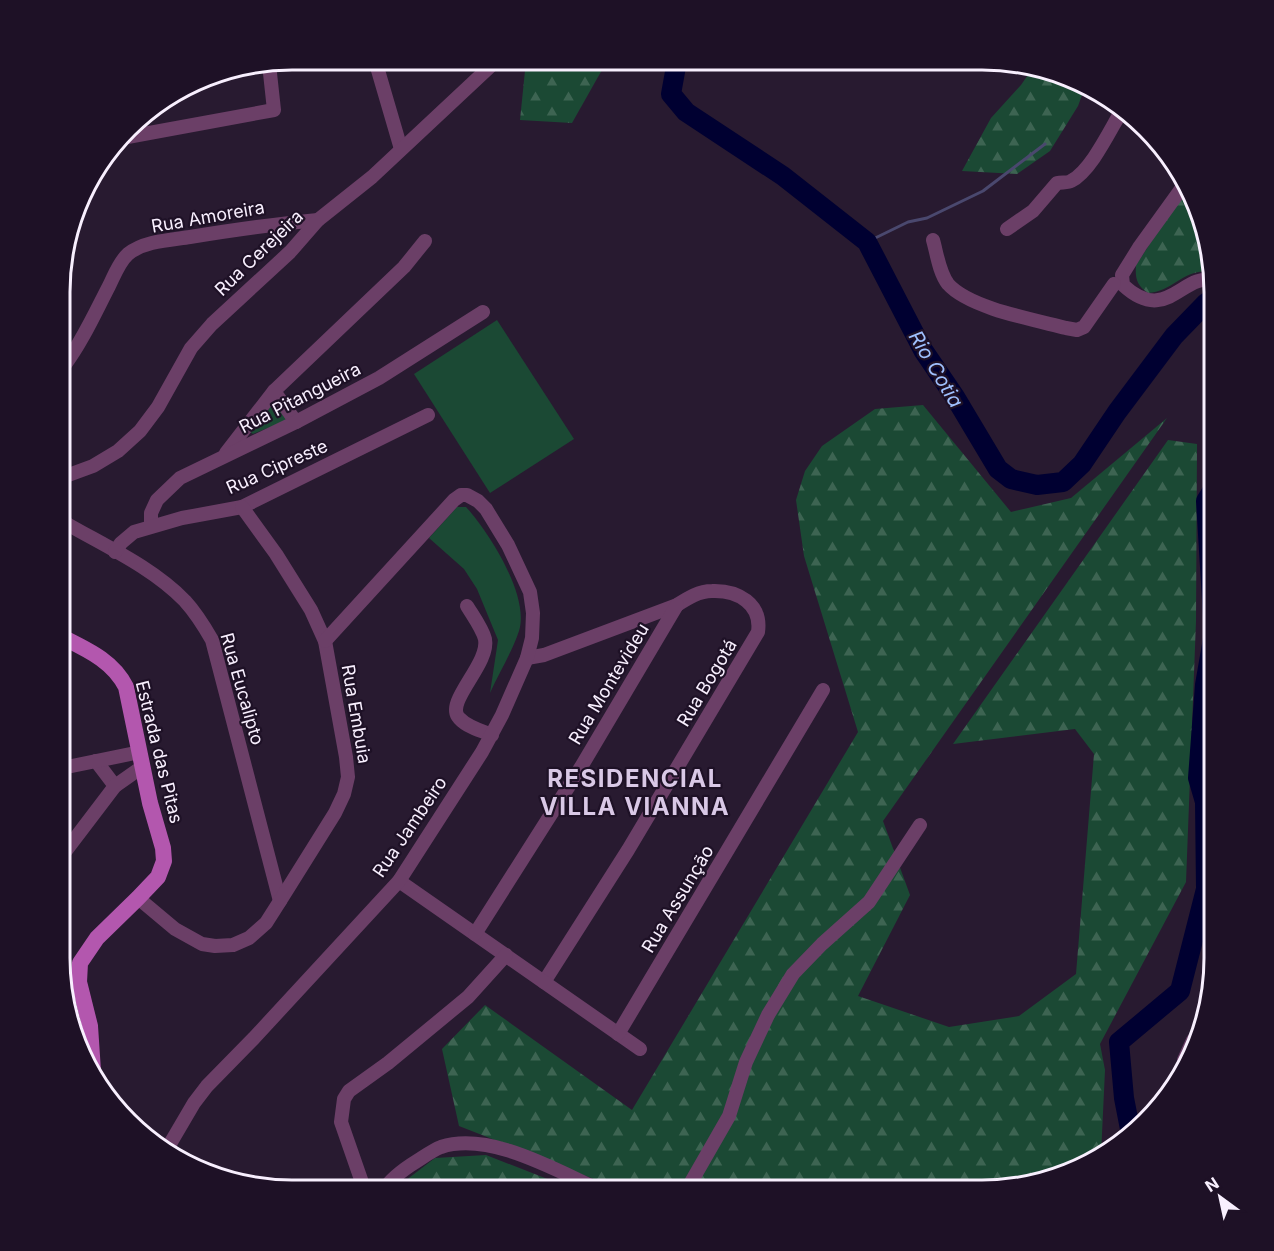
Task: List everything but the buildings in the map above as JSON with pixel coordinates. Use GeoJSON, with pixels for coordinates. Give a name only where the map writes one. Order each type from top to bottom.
{"type":"FeatureCollection","features":[{"type":"Feature","properties":{"kind":"main road","name":"Estrada das Pitas"},"geometry":{"type":"LineString","coordinates":[[70,641],[94,653],[121,676],[131,704],[164,861],[158,877],[97,938],[80,963],[79,982],[90,1026],[92,1054]]}},
{"type":"Feature","properties":{"kind":"street"},"geometry":{"type":"LineString","coordinates":[[378,70],[401,149]]}},
{"type":"Feature","properties":{"kind":"street","name":"Rua Cerejeira"},"geometry":{"type":"LineString","coordinates":[[70,475],[118,451],[140,431],[158,407],[191,348],[212,324],[290,252],[318,220],[372,177],[486,70]]}},
{"type":"Feature","properties":{"kind":"street"},"geometry":{"type":"LineString","coordinates":[[137,135],[274,110],[270,72]]}},
{"type":"Feature","properties":{"kind":"street"},"geometry":{"type":"LineString","coordinates":[[1007,229],[1033,211],[1057,183],[1070,182],[1081,173],[1118,117]]}},
{"type":"Feature","properties":{"kind":"street"},"geometry":{"type":"LineString","coordinates":[[1179,191],[1122,275],[1124,285],[1142,299],[1155,301],[1165,299],[1203,280]]}},
{"type":"Feature","properties":{"kind":"street","name":"Rua Amoreira"},"geometry":{"type":"LineString","coordinates":[[70,356],[118,268],[128,255],[137,249],[152,244],[230,230],[318,220]]}},
{"type":"Feature","properties":{"kind":"street"},"geometry":{"type":"LineString","coordinates":[[933,240],[942,273],[948,283],[958,292],[982,305],[1066,328],[1077,330],[1084,327],[1114,284]]}},
{"type":"Feature","properties":{"kind":"street"},"geometry":{"type":"LineString","coordinates":[[223,456],[274,392],[404,267],[425,241]]}},
{"type":"Feature","properties":{"kind":"street","name":"Rua Pitangueira"},"geometry":{"type":"LineString","coordinates":[[151,526],[151,513],[157,500],[180,478],[296,422],[379,378],[483,312]]}},
{"type":"Feature","properties":{"kind":"street"},"geometry":{"type":"LineString","coordinates":[[274,392],[296,422]]}},
{"type":"Feature","properties":{"kind":"street","name":"Rua Cipreste"},"geometry":{"type":"LineString","coordinates":[[93,539],[242,507],[428,415]]}},
{"type":"Feature","properties":{"kind":"street","name":"Rua Jambeiro"},"geometry":{"type":"LineString","coordinates":[[170,1144],[207,1086],[399,881],[492,735],[527,658],[532,638],[533,613],[530,592],[498,528],[478,501],[467,495],[461,495],[325,641]]}},
{"type":"Feature","properties":{"kind":"street","name":"Rua Embuia"},"geometry":{"type":"LineString","coordinates":[[138,898],[189,938],[215,946],[233,945],[249,938],[266,923],[335,813],[344,794],[348,777],[325,641],[311,610],[276,554],[242,507]]}},
{"type":"Feature","properties":{"kind":"street","name":"Rua Eucalipto"},"geometry":{"type":"LineString","coordinates":[[70,526],[165,584],[199,617],[212,640],[280,901]]}},
{"type":"Feature","properties":{"kind":"street","name":"Rua Cipreste"},"geometry":{"type":"LineString","coordinates":[[116,552],[121,543],[134,532]]}},
{"type":"Feature","properties":{"kind":"street","name":"Rua Bogotá"},"geometry":{"type":"LineString","coordinates":[[527,658],[544,655],[677,605],[691,596],[711,591],[735,594],[748,601],[756,611],[759,621],[758,632],[628,850],[544,982]]}},
{"type":"Feature","properties":{"kind":"street","name":"Rua Montevideu"},"geometry":{"type":"LineString","coordinates":[[475,934],[581,767],[677,605]]}},
{"type":"Feature","properties":{"kind":"street"},"geometry":{"type":"LineString","coordinates":[[467,606],[484,639],[485,651],[481,663],[459,697],[455,708],[456,716],[464,723],[492,735]]}},
{"type":"Feature","properties":{"kind":"street","name":"Rua Assunção"},"geometry":{"type":"LineString","coordinates":[[618,1034],[824,690]]}},
{"type":"Feature","properties":{"kind":"street"},"geometry":{"type":"LineString","coordinates":[[70,766],[96,761],[141,759]]}},
{"type":"Feature","properties":{"kind":"street"},"geometry":{"type":"LineString","coordinates":[[70,845],[115,786],[141,759]]}},
{"type":"Feature","properties":{"kind":"street"},"geometry":{"type":"LineString","coordinates":[[96,761],[115,786]]}},
{"type":"Feature","properties":{"kind":"street"},"geometry":{"type":"LineString","coordinates":[[692,1180],[729,1116],[746,1062],[768,1015],[793,974],[822,944],[869,902],[920,825]]}},
{"type":"Feature","properties":{"kind":"street"},"geometry":{"type":"LineString","coordinates":[[399,881],[640,1049]]}},
{"type":"Feature","properties":{"kind":"street"},"geometry":{"type":"LineString","coordinates":[[361,1180],[341,1122],[344,1099],[349,1091],[388,1063],[468,997],[506,955]]}},
{"type":"Feature","properties":{"kind":"street"},"geometry":{"type":"LineString","coordinates":[[390,1180],[439,1148],[459,1144],[486,1145],[522,1156],[577,1180]]}},
{"type":"Feature","properties":{"kind":"green space"},"geometry":{"type":"Polygon","coordinates":[[[525,70],[602,70],[572,123],[520,120],[525,70]]]}},
{"type":"Feature","properties":{"kind":"green space"},"geometry":{"type":"Polygon","coordinates":[[[1028,76],[1053,82],[1082,94],[1078,106],[1050,151],[1017,174],[962,171],[991,118],[1028,76]]]}},
{"type":"Feature","properties":{"kind":"green space"},"geometry":{"type":"Polygon","coordinates":[[[1182,196],[1196,235],[1203,271],[1186,276],[1165,289],[1148,293],[1138,281],[1136,265],[1182,196]]]}},
{"type":"Feature","properties":{"kind":"green space"},"geometry":{"type":"Polygon","coordinates":[[[497,320],[574,439],[490,493],[414,374],[497,320]]]}},
{"type":"Feature","properties":{"kind":"green space"},"geometry":{"type":"Polygon","coordinates":[[[276,404],[287,418],[286,421],[253,434],[250,432],[271,405],[276,404]]]}},
{"type":"Feature","properties":{"kind":"green space"},"geometry":{"type":"Polygon","coordinates":[[[923,405],[1011,512],[1071,498],[1167,418],[883,821],[910,895],[858,996],[949,1027],[1019,1016],[1076,974],[1094,754],[1075,729],[953,744],[1168,440],[1197,444],[1196,621],[1186,882],[1100,1044],[1105,1070],[1101,1145],[1080,1158],[1053,1169],[996,1180],[596,1180],[459,1126],[442,1049],[485,1005],[632,1110],[858,732],[804,556],[796,500],[805,471],[822,446],[875,409],[923,405]]]}},
{"type":"Feature","properties":{"kind":"green space"},"geometry":{"type":"Polygon","coordinates":[[[457,507],[466,507],[486,532],[505,565],[519,600],[521,617],[519,631],[490,693],[498,640],[477,589],[464,569],[429,538],[457,507]]]}},
{"type":"Feature","properties":{"kind":"green space"},"geometry":{"type":"Polygon","coordinates":[[[486,1155],[550,1180],[406,1180],[435,1158],[486,1155]]]}},
{"type":"Feature","properties":{"kind":"waterway","name":"Rio Cotia"},"geometry":{"type":"LineString","coordinates":[[675,70],[671,94],[686,112],[783,176],[867,242],[923,350],[955,397],[998,469],[1011,479],[1037,485],[1063,482],[1082,464],[1117,412],[1174,336],[1204,305]]}},
{"type":"Feature","properties":{"kind":"waterway"},"geometry":{"type":"LineString","coordinates":[[867,242],[908,222],[927,218],[983,191],[1045,144]]}},
{"type":"Feature","properties":{"kind":"waterway","name":"Rio Cotia"},"geometry":{"type":"LineString","coordinates":[[1204,698],[1198,778],[1204,799]]}},
{"type":"Feature","properties":{"kind":"waterway","name":"Rio Cotia"},"geometry":{"type":"LineString","coordinates":[[1129,1124],[1124,1098],[1119,1042],[1180,991],[1204,897]]}},
{"type":"Feature","properties":{"kind":"district","name":"RESIDENCIAL VILLA VIANNA"},"geometry":{"type":"Point","coordinates":[635,793]}}]}
